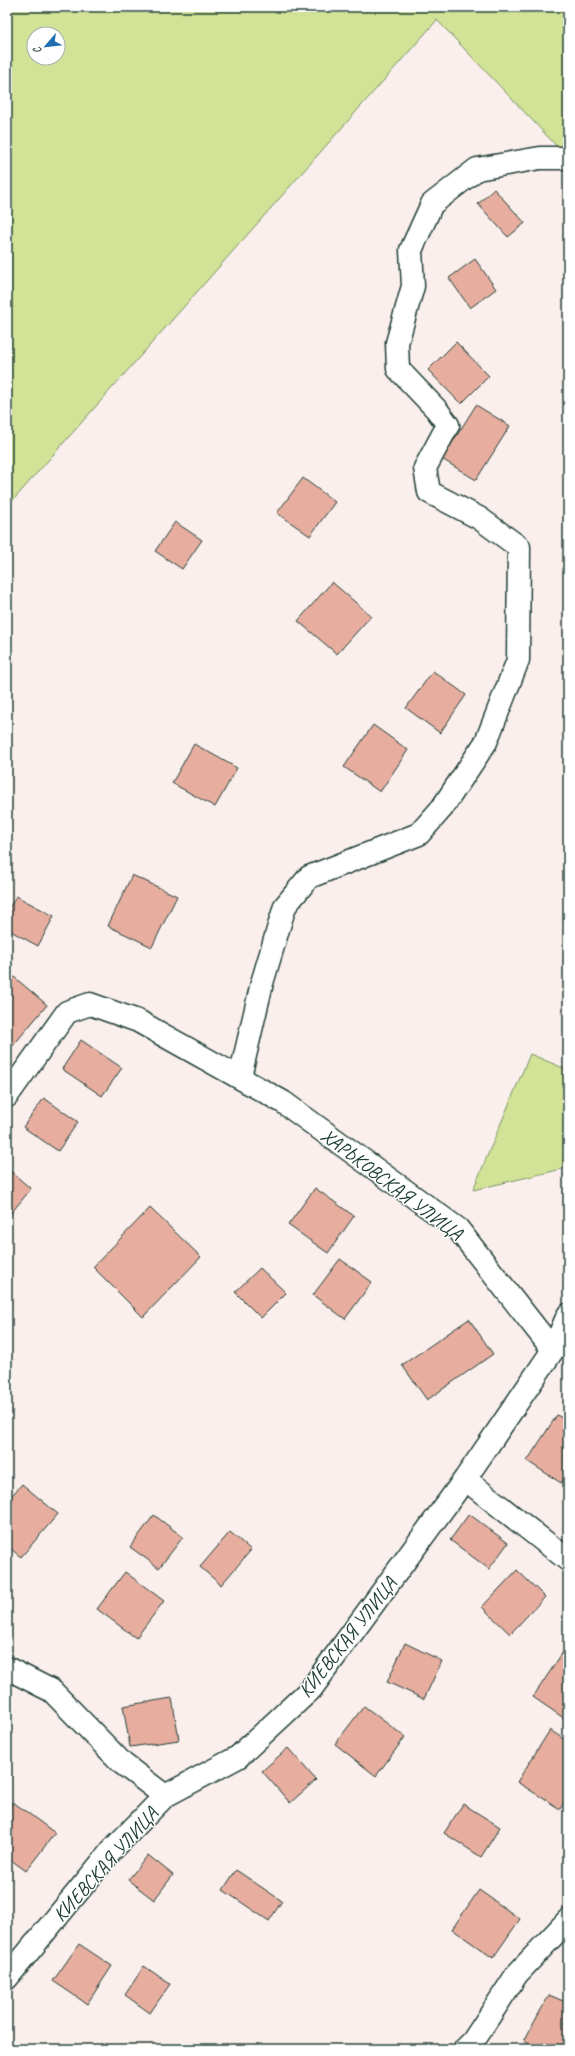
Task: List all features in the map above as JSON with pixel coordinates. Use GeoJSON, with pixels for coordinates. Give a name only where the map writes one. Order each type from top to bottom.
{"type":"FeatureCollection","features":[{"type":"Feature","properties":{"kind":"street"},"geometry":{"type":"LineString","coordinates":[[240,1077],[262,983],[285,906],[309,876],[419,834],[442,808],[486,742],[518,660],[519,547],[479,518],[429,492],[425,468],[448,425],[437,410],[398,369],[397,343],[413,286],[411,250],[432,204],[477,169],[540,158],[568,158]]}},
{"type":"Feature","properties":{"kind":"street","name":"ХАРЬКОВСКАЯ УЛИЦА"},"geometry":{"type":"LineString","coordinates":[[7,1096],[68,1012],[90,1004],[138,1021],[284,1102],[458,1229],[553,1350]]}},
{"type":"Feature","properties":{"kind":"street","name":"КИЕВСКАЯ УЛИЦА"},"geometry":{"type":"LineString","coordinates":[[7,1978],[112,1850],[165,1796],[238,1757],[311,1689],[465,1479],[553,1350],[568,1316]]}},
{"type":"Feature","properties":{"kind":"street"},"geometry":{"type":"LineString","coordinates":[[465,1479],[568,1560]]}},
{"type":"Feature","properties":{"kind":"street"},"geometry":{"type":"LineString","coordinates":[[7,1668],[52,1691],[124,1764],[165,1796]]}},
{"type":"Feature","properties":{"kind":"street"},"geometry":{"type":"LineString","coordinates":[[465,2049],[473,2041],[517,1974],[568,1920]]}},
{"type":"Feature","properties":{"kind":"green space"},"geometry":{"type":"Polygon","coordinates":[[[7,7],[568,7],[568,158],[437,20],[7,507],[7,7]]]}},
{"type":"Feature","properties":{"kind":"green space"},"geometry":{"type":"Polygon","coordinates":[[[530,1054],[568,1070],[568,1155],[562,1169],[473,1190],[530,1054]]]}},
{"type":"Feature","properties":{"kind":"building"},"geometry":{"type":"Polygon","coordinates":[[[494,189],[525,223],[508,237],[478,204],[494,189]]]}},
{"type":"Feature","properties":{"kind":"building"},"geometry":{"type":"Polygon","coordinates":[[[475,259],[496,289],[470,308],[449,278],[475,259]]]}},
{"type":"Feature","properties":{"kind":"building"},"geometry":{"type":"Polygon","coordinates":[[[456,342],[489,376],[461,404],[428,370],[456,342]]]}},
{"type":"Feature","properties":{"kind":"building"},"geometry":{"type":"Polygon","coordinates":[[[476,405],[510,426],[476,480],[442,459],[476,405]]]}},
{"type":"Feature","properties":{"kind":"building"},"geometry":{"type":"Polygon","coordinates":[[[303,478],[335,502],[310,536],[277,513],[303,478]]]}},
{"type":"Feature","properties":{"kind":"building"},"geometry":{"type":"Polygon","coordinates":[[[175,522],[202,540],[182,569],[155,551],[175,522]]]}},
{"type":"Feature","properties":{"kind":"building"},"geometry":{"type":"Polygon","coordinates":[[[332,582],[371,616],[337,654],[298,621],[332,582]]]}},
{"type":"Feature","properties":{"kind":"building"},"geometry":{"type":"Polygon","coordinates":[[[433,671],[466,695],[440,733],[406,708],[433,671]]]}},
{"type":"Feature","properties":{"kind":"building"},"geometry":{"type":"Polygon","coordinates":[[[373,725],[408,750],[380,792],[344,767],[373,725]]]}},
{"type":"Feature","properties":{"kind":"building"},"geometry":{"type":"Polygon","coordinates":[[[194,744],[237,768],[215,807],[172,783],[194,744]]]}},
{"type":"Feature","properties":{"kind":"building"},"geometry":{"type":"Polygon","coordinates":[[[132,875],[177,896],[152,947],[108,926],[132,875]]]}},
{"type":"Feature","properties":{"kind":"building"},"geometry":{"type":"Polygon","coordinates":[[[16,896],[54,916],[38,946],[7,929],[7,912],[16,896]]]}},
{"type":"Feature","properties":{"kind":"building"},"geometry":{"type":"Polygon","coordinates":[[[7,971],[47,1005],[11,1048],[7,1045],[7,971]]]}},
{"type":"Feature","properties":{"kind":"building"},"geometry":{"type":"Polygon","coordinates":[[[81,1040],[122,1068],[102,1096],[62,1069],[81,1040]]]}},
{"type":"Feature","properties":{"kind":"building"},"geometry":{"type":"Polygon","coordinates":[[[44,1098],[78,1122],[58,1151],[23,1127],[44,1098]]]}},
{"type":"Feature","properties":{"kind":"building"},"geometry":{"type":"Polygon","coordinates":[[[7,1168],[31,1189],[7,1218],[7,1168]]]}},
{"type":"Feature","properties":{"kind":"building"},"geometry":{"type":"Polygon","coordinates":[[[315,1188],[354,1216],[328,1253],[288,1225],[315,1188]]]}},
{"type":"Feature","properties":{"kind":"building"},"geometry":{"type":"Polygon","coordinates":[[[150,1208],[201,1257],[143,1317],[93,1267],[150,1208]]]}},
{"type":"Feature","properties":{"kind":"building"},"geometry":{"type":"Polygon","coordinates":[[[340,1259],[372,1282],[345,1319],[313,1295],[340,1259]]]}},
{"type":"Feature","properties":{"kind":"building"},"geometry":{"type":"Polygon","coordinates":[[[260,1268],[286,1293],[261,1318],[235,1292],[260,1268]]]}},
{"type":"Feature","properties":{"kind":"building"},"geometry":{"type":"Polygon","coordinates":[[[469,1319],[493,1354],[427,1400],[402,1365],[469,1319]]]}},
{"type":"Feature","properties":{"kind":"building"},"geometry":{"type":"Polygon","coordinates":[[[557,1415],[568,1422],[568,1473],[561,1483],[527,1461],[557,1415]]]}},
{"type":"Feature","properties":{"kind":"building"},"geometry":{"type":"Polygon","coordinates":[[[22,1484],[58,1514],[21,1557],[7,1546],[7,1501],[22,1484]]]}},
{"type":"Feature","properties":{"kind":"building"},"geometry":{"type":"Polygon","coordinates":[[[469,1514],[508,1543],[489,1569],[450,1540],[469,1514]]]}},
{"type":"Feature","properties":{"kind":"building"},"geometry":{"type":"Polygon","coordinates":[[[154,1515],[183,1537],[159,1568],[130,1547],[154,1515]]]}},
{"type":"Feature","properties":{"kind":"building"},"geometry":{"type":"Polygon","coordinates":[[[230,1532],[251,1550],[221,1585],[200,1567],[230,1532]]]}},
{"type":"Feature","properties":{"kind":"building"},"geometry":{"type":"Polygon","coordinates":[[[517,1570],[545,1597],[510,1634],[482,1607],[517,1570]]]}},
{"type":"Feature","properties":{"kind":"building"},"geometry":{"type":"Polygon","coordinates":[[[125,1572],[164,1601],[136,1638],[97,1609],[125,1572]]]}},
{"type":"Feature","properties":{"kind":"building"},"geometry":{"type":"Polygon","coordinates":[[[405,1643],[442,1661],[424,1699],[387,1682],[405,1643]]]}},
{"type":"Feature","properties":{"kind":"building"},"geometry":{"type":"Polygon","coordinates":[[[568,1646],[568,1721],[533,1697],[568,1646]]]}},
{"type":"Feature","properties":{"kind":"building"},"geometry":{"type":"Polygon","coordinates":[[[172,1698],[179,1740],[130,1747],[123,1706],[172,1698]]]}},
{"type":"Feature","properties":{"kind":"building"},"geometry":{"type":"Polygon","coordinates":[[[364,1706],[405,1737],[376,1776],[335,1744],[364,1706]]]}},
{"type":"Feature","properties":{"kind":"building"},"geometry":{"type":"Polygon","coordinates":[[[550,1730],[568,1742],[568,1796],[560,1809],[517,1782],[550,1730]]]}},
{"type":"Feature","properties":{"kind":"building"},"geometry":{"type":"Polygon","coordinates":[[[288,1748],[316,1780],[290,1803],[262,1771],[288,1748]]]}},
{"type":"Feature","properties":{"kind":"building"},"geometry":{"type":"Polygon","coordinates":[[[13,1802],[55,1833],[26,1871],[7,1857],[7,1810],[13,1802]]]}},
{"type":"Feature","properties":{"kind":"building"},"geometry":{"type":"Polygon","coordinates":[[[463,1804],[500,1827],[481,1857],[444,1833],[463,1804]]]}},
{"type":"Feature","properties":{"kind":"building"},"geometry":{"type":"Polygon","coordinates":[[[148,1855],[173,1875],[154,1900],[128,1880],[148,1855]]]}},
{"type":"Feature","properties":{"kind":"building"},"geometry":{"type":"Polygon","coordinates":[[[236,1870],[282,1901],[269,1921],[223,1890],[236,1870]]]}},
{"type":"Feature","properties":{"kind":"building"},"geometry":{"type":"Polygon","coordinates":[[[479,1890],[520,1919],[493,1958],[452,1929],[479,1890]]]}},
{"type":"Feature","properties":{"kind":"building"},"geometry":{"type":"Polygon","coordinates":[[[79,1944],[112,1966],[87,2004],[53,1981],[79,1944]]]}},
{"type":"Feature","properties":{"kind":"building"},"geometry":{"type":"Polygon","coordinates":[[[144,1966],[170,1984],[150,2013],[125,1995],[144,1966]]]}},
{"type":"Feature","properties":{"kind":"building"},"geometry":{"type":"Polygon","coordinates":[[[549,1995],[568,2003],[568,2049],[539,2049],[524,2041],[549,1995]]]}}]}
